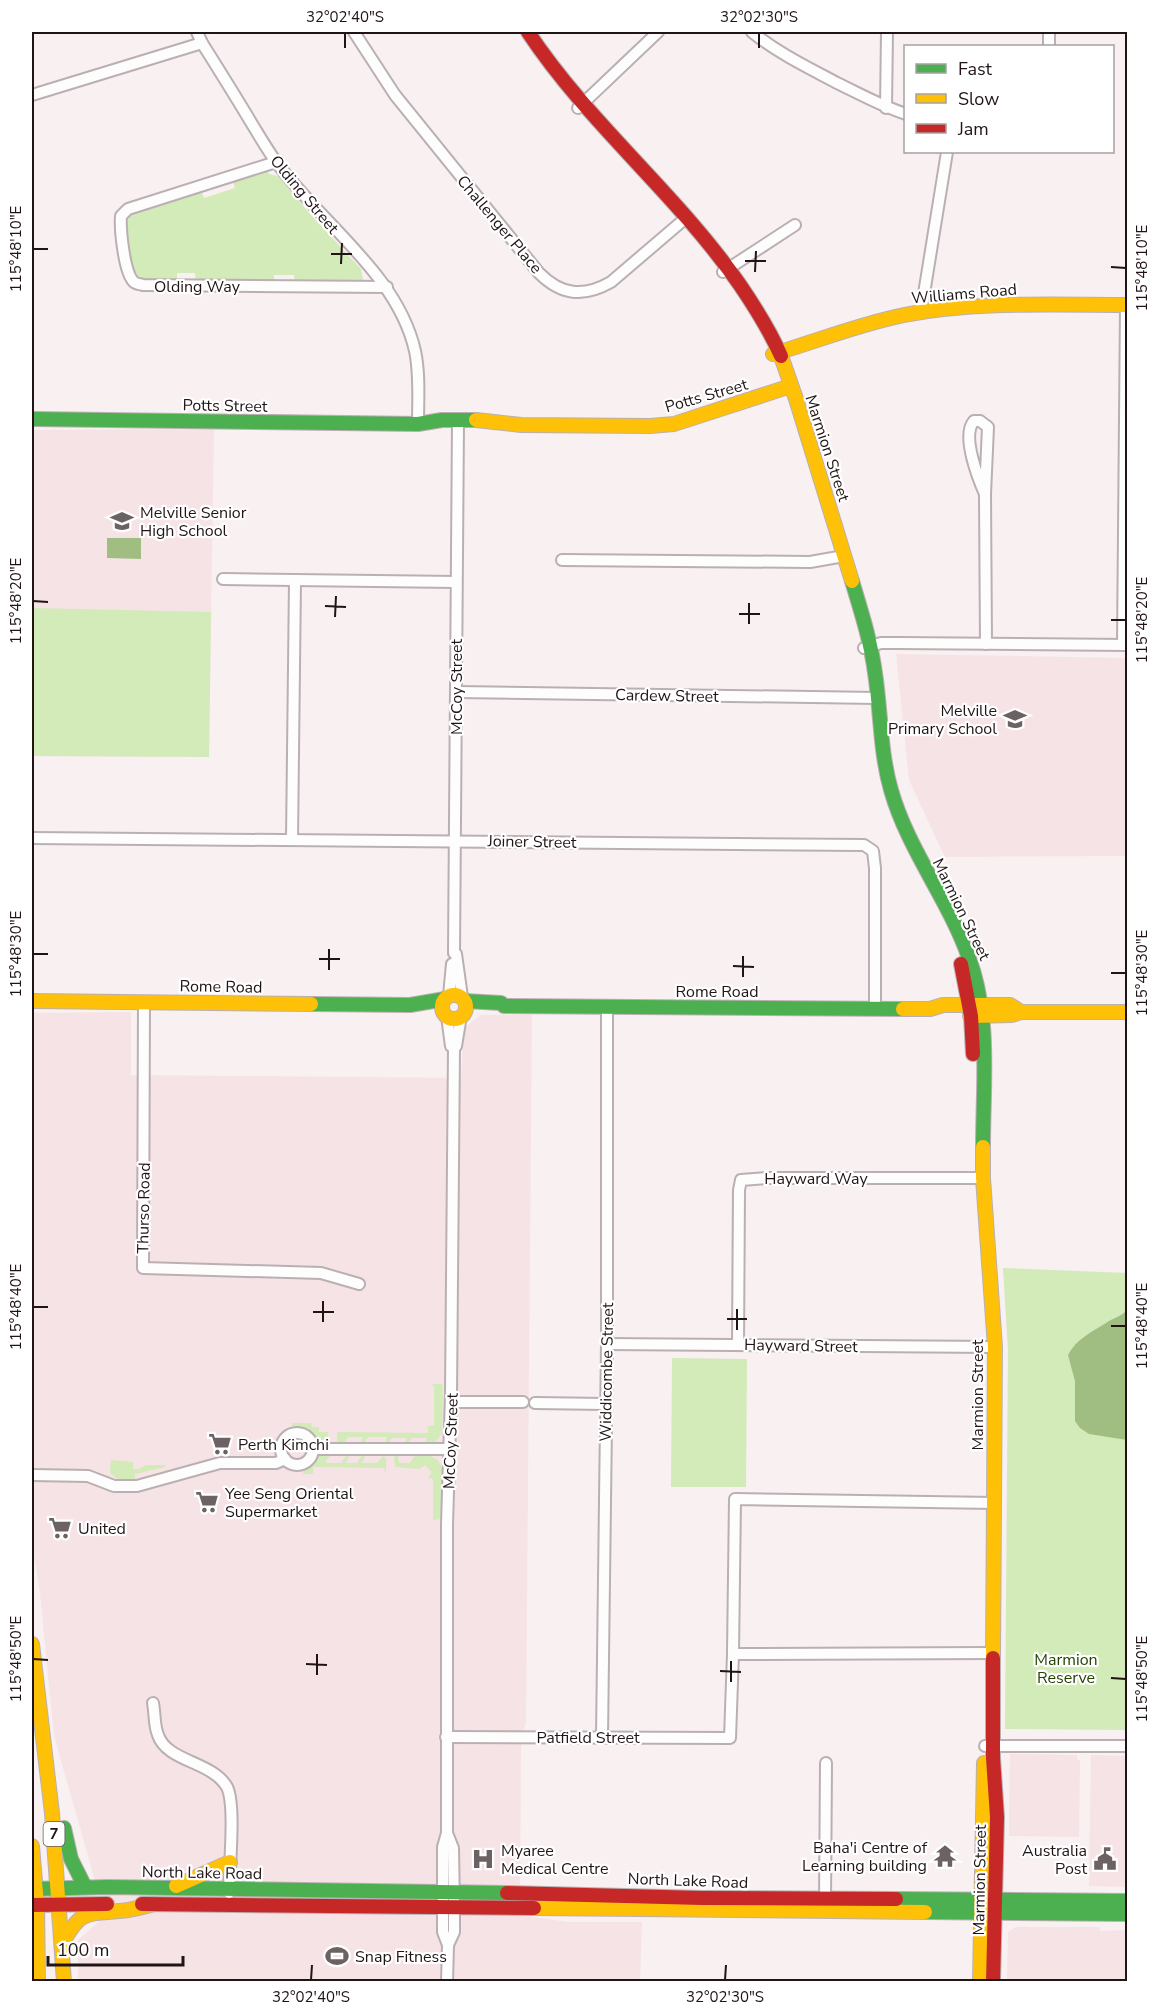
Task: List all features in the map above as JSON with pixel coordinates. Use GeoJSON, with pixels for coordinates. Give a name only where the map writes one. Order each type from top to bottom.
{"type":"FeatureCollection","features":[{"type":"Feature","properties":{"kind":"main road","name":"Marmion Street"},"geometry":{"type":"LineString","coordinates":[[519,32],[553,81],[684,220],[754,307],[776,353],[867,647],[874,698],[875,756],[885,796],[901,838],[958,957],[976,1011],[977,1126],[991,1347],[988,1906],[993,1982]]}},
{"type":"Feature","properties":{"kind":"main road","name":"Marmion Street"},"geometry":{"type":"LineString","coordinates":[[528,32],[579,107]]}},
{"type":"Feature","properties":{"kind":"main road","name":"Williams Road"},"geometry":{"type":"LineString","coordinates":[[776,353],[921,312],[1028,304],[1127,305]]}},
{"type":"Feature","properties":{"kind":"main road","name":"Potts Street"},"geometry":{"type":"LineString","coordinates":[[32,419],[418,424],[431,421],[458,424],[502,422],[521,425],[650,426],[689,420],[788,388]]}},
{"type":"Feature","properties":{"kind":"main road","name":"Rome Road"},"geometry":{"type":"LineString","coordinates":[[32,1000],[930,1009],[943,1005],[976,1011],[1010,1005],[1020,1012],[1128,1012]]}},
{"type":"Feature","properties":{"kind":"main road","name":"7"},"geometry":{"type":"LineString","coordinates":[[32,1644],[49,1780],[64,1982]]}},
{"type":"Feature","properties":{"kind":"main road"},"geometry":{"type":"LineString","coordinates":[[49,1780],[61,1797],[66,1845],[78,1876],[85,1887]]}},
{"type":"Feature","properties":{"kind":"main road","name":"7"},"geometry":{"type":"LineString","coordinates":[[32,1846],[38,1982]]}},
{"type":"Feature","properties":{"kind":"main road"},"geometry":{"type":"LineString","coordinates":[[172,1888],[230,1862]]}},
{"type":"Feature","properties":{"kind":"main road","name":"North Lake Road"},"geometry":{"type":"LineString","coordinates":[[33,1889],[85,1887],[229,1889],[448,1900]]}},
{"type":"Feature","properties":{"kind":"main road","name":"North Lake Road"},"geometry":{"type":"LineString","coordinates":[[34,1905],[448,1900],[988,1906],[1128,1901]]}},
{"type":"Feature","properties":{"kind":"main road"},"geometry":{"type":"LineString","coordinates":[[62,1944],[72,1926],[89,1913],[124,1911],[154,1904]]}},
{"type":"Feature","properties":{"kind":"main road","name":"Marmion Street"},"geometry":{"type":"LineString","coordinates":[[980,1982],[988,1906]]}},
{"type":"Feature","properties":{"kind":"main road","name":"North Lake Road"},"geometry":{"type":"LineString","coordinates":[[988,1906],[1128,1914]]}},
{"type":"Feature","properties":{"kind":"street","name":"Olding Street"},"geometry":{"type":"LineString","coordinates":[[197,32],[276,162],[387,287],[400,308],[416,353],[418,424]]}},
{"type":"Feature","properties":{"kind":"street","name":"Challenger Place"},"geometry":{"type":"LineString","coordinates":[[354,32],[395,95],[551,285],[573,292],[599,289],[611,282],[684,220]]}},
{"type":"Feature","properties":{"kind":"street"},"geometry":{"type":"LineString","coordinates":[[579,107],[658,32]]}},
{"type":"Feature","properties":{"kind":"street"},"geometry":{"type":"LineString","coordinates":[[752,32],[771,47],[796,61],[886,108],[904,113]]}},
{"type":"Feature","properties":{"kind":"street"},"geometry":{"type":"LineString","coordinates":[[886,108],[887,32]]}},
{"type":"Feature","properties":{"kind":"street"},"geometry":{"type":"LineString","coordinates":[[32,95],[202,43]]}},
{"type":"Feature","properties":{"kind":"street"},"geometry":{"type":"LineString","coordinates":[[921,312],[947,153]]}},
{"type":"Feature","properties":{"kind":"street","name":"Olding Way"},"geometry":{"type":"LineString","coordinates":[[276,162],[128,209],[121,216],[120,226],[128,272],[133,281],[143,285],[387,287]]}},
{"type":"Feature","properties":{"kind":"street"},"geometry":{"type":"LineString","coordinates":[[725,271],[795,225]]}},
{"type":"Feature","properties":{"kind":"street"},"geometry":{"type":"LineString","coordinates":[[867,647],[898,643],[1125,645],[1127,305]]}},
{"type":"Feature","properties":{"kind":"street"},"geometry":{"type":"LineString","coordinates":[[985,494],[968,437],[974,421],[980,421],[988,427],[985,494],[986,644]]}},
{"type":"Feature","properties":{"kind":"street","name":"McCoy Street"},"geometry":{"type":"LineString","coordinates":[[447,1982],[448,1945],[454,1932],[448,1900],[443,1847],[447,1833],[447,1524],[451,1402],[453,1048],[451,1046],[455,1006],[452,954],[454,953],[457,692],[458,424]]}},
{"type":"Feature","properties":{"kind":"street"},"geometry":{"type":"LineString","coordinates":[[562,560],[810,562],[841,557]]}},
{"type":"Feature","properties":{"kind":"street"},"geometry":{"type":"LineString","coordinates":[[223,579],[456,582]]}},
{"type":"Feature","properties":{"kind":"street"},"geometry":{"type":"LineString","coordinates":[[292,840],[295,581]]}},
{"type":"Feature","properties":{"kind":"street","name":"Cardew Street"},"geometry":{"type":"LineString","coordinates":[[457,692],[874,698]]}},
{"type":"Feature","properties":{"kind":"street","name":"Joiner Street"},"geometry":{"type":"LineString","coordinates":[[32,838],[864,845],[873,851],[875,1008]]}},
{"type":"Feature","properties":{"kind":"street","name":"Thurso Road"},"geometry":{"type":"LineString","coordinates":[[144,1002],[143,1268],[321,1273],[359,1284]]}},
{"type":"Feature","properties":{"kind":"street","name":"Widdicombe Street"},"geometry":{"type":"LineString","coordinates":[[602,1737],[607,1344],[607,1007]]}},
{"type":"Feature","properties":{"kind":"street","name":"Hayward Way"},"geometry":{"type":"LineString","coordinates":[[738,1344],[739,1190],[741,1180],[980,1178]]}},
{"type":"Feature","properties":{"kind":"street","name":"Hayward Street"},"geometry":{"type":"LineString","coordinates":[[607,1344],[991,1347]]}},
{"type":"Feature","properties":{"kind":"street"},"geometry":{"type":"LineString","coordinates":[[451,1402],[605,1404]]}},
{"type":"Feature","properties":{"kind":"street"},"geometry":{"type":"LineString","coordinates":[[294,1434],[307,1437],[313,1449],[310,1458],[303,1464],[294,1465],[285,1459],[281,1451],[283,1442],[294,1434]]}},
{"type":"Feature","properties":{"kind":"street"},"geometry":{"type":"LineString","coordinates":[[313,1449],[450,1449]]}},
{"type":"Feature","properties":{"kind":"street"},"geometry":{"type":"LineString","coordinates":[[32,1474],[88,1476],[114,1486],[137,1486],[220,1463],[276,1463],[285,1459]]}},
{"type":"Feature","properties":{"kind":"street"},"geometry":{"type":"LineString","coordinates":[[989,1653],[733,1654],[735,1499],[991,1503]]}},
{"type":"Feature","properties":{"kind":"street","name":"Patfield Street"},"geometry":{"type":"LineString","coordinates":[[446,1737],[730,1738],[733,1654]]}},
{"type":"Feature","properties":{"kind":"street"},"geometry":{"type":"LineString","coordinates":[[153,1703],[158,1737],[175,1755],[214,1773],[227,1788],[231,1806],[229,1904]]}},
{"type":"Feature","properties":{"kind":"street"},"geometry":{"type":"LineString","coordinates":[[989,1746],[1128,1746]]}},
{"type":"Feature","properties":{"kind":"street"},"geometry":{"type":"LineString","coordinates":[[825,1905],[826,1763]]}},
{"type":"Feature","properties":{"kind":"shaded area","name":"Melville Senior High School"},"geometry":{"type":"Polygon","coordinates":[[[214,429],[209,757],[32,756],[32,430],[214,429]]]}},
{"type":"Feature","properties":{"kind":"shaded area"},"geometry":{"type":"Polygon","coordinates":[[[107,538],[141,538],[141,559],[107,558],[107,538]]]}},
{"type":"Feature","properties":{"kind":"shaded area","name":"Melville Primary School"},"geometry":{"type":"Polygon","coordinates":[[[896,654],[1127,658],[1127,856],[945,857],[909,780],[896,654]]]}},
{"type":"Feature","properties":{"kind":"shaded area"},"geometry":{"type":"Polygon","coordinates":[[[131,1012],[131,1075],[461,1078],[464,1028],[481,1015],[532,1014],[526,1721],[521,1746],[520,1915],[567,1922],[642,1922],[640,1981],[78,1981],[78,1940],[105,1916],[54,1736],[40,1593],[32,1542],[32,1013],[131,1012]]]}},
{"type":"Feature","properties":{"kind":"shaded area"},"geometry":{"type":"Polygon","coordinates":[[[1127,1310],[1127,1440],[1089,1434],[1075,1421],[1075,1381],[1068,1355],[1085,1336],[1127,1310]]]}},
{"type":"Feature","properties":{"kind":"shaded area"},"geometry":{"type":"Polygon","coordinates":[[[1010,1754],[1077,1755],[1077,1760],[1080,1760],[1079,1837],[1009,1836],[1010,1754]]]}},
{"type":"Feature","properties":{"kind":"shaded area"},"geometry":{"type":"Polygon","coordinates":[[[1091,1755],[1127,1756],[1127,1887],[1089,1886],[1091,1755]]]}},
{"type":"Feature","properties":{"kind":"shaded area"},"geometry":{"type":"Polygon","coordinates":[[[1016,1927],[1099,1927],[1100,1931],[1127,1930],[1127,1981],[1007,1981],[1008,1932],[1016,1927]]]}},
{"type":"Feature","properties":{"kind":"green space"},"geometry":{"type":"Polygon","coordinates":[[[267,171],[269,174],[278,176],[361,269],[363,280],[360,282],[295,282],[294,275],[274,275],[274,282],[196,282],[195,273],[177,273],[177,281],[160,282],[143,279],[137,275],[127,249],[126,229],[131,214],[201,191],[204,198],[235,188],[233,181],[267,171]]]}},
{"type":"Feature","properties":{"kind":"green space"},"geometry":{"type":"Polygon","coordinates":[[[32,608],[211,612],[209,757],[32,756],[32,608]]]}},
{"type":"Feature","properties":{"kind":"green space","name":"Marmion Reserve"},"geometry":{"type":"Polygon","coordinates":[[[1003,1268],[1127,1273],[1127,1730],[1005,1729],[1008,1351],[1003,1268]]]}},
{"type":"Feature","properties":{"kind":"green space"},"geometry":{"type":"Polygon","coordinates":[[[672,1358],[747,1359],[746,1487],[671,1487],[672,1358]]]}},
{"type":"Feature","properties":{"kind":"green space"},"geometry":{"type":"Polygon","coordinates":[[[432,1384],[442,1384],[443,1387],[442,1433],[435,1443],[424,1446],[427,1438],[412,1438],[407,1445],[404,1445],[407,1438],[392,1438],[387,1445],[384,1445],[387,1437],[368,1437],[363,1445],[360,1445],[363,1437],[348,1437],[343,1445],[337,1443],[337,1432],[428,1433],[428,1426],[434,1425],[434,1387],[432,1384]]]}},
{"type":"Feature","properties":{"kind":"green space"},"geometry":{"type":"Polygon","coordinates":[[[291,1423],[311,1423],[312,1427],[319,1427],[319,1432],[328,1432],[328,1444],[317,1444],[307,1433],[295,1430],[291,1423]]]}},
{"type":"Feature","properties":{"kind":"green space"},"geometry":{"type":"Polygon","coordinates":[[[398,1454],[399,1463],[410,1463],[415,1456],[430,1456],[438,1460],[443,1471],[441,1519],[433,1520],[433,1479],[428,1478],[432,1472],[425,1465],[419,1469],[396,1467],[394,1457],[398,1454]]]}},
{"type":"Feature","properties":{"kind":"green space"},"geometry":{"type":"Polygon","coordinates":[[[323,1455],[330,1455],[327,1463],[341,1463],[349,1455],[346,1463],[357,1463],[362,1455],[365,1456],[362,1463],[377,1463],[383,1456],[386,1458],[386,1475],[384,1468],[321,1467],[313,1467],[313,1474],[303,1474],[310,1462],[323,1455]]]}},
{"type":"Feature","properties":{"kind":"green space"},"geometry":{"type":"Polygon","coordinates":[[[111,1460],[133,1462],[133,1469],[146,1465],[165,1465],[165,1467],[135,1474],[135,1480],[118,1479],[110,1473],[111,1460]]]}},
{"type":"Feature","properties":{"kind":"traffic: fast"},"geometry":{"type":"LineString","coordinates":[[32,419],[418,424],[442,420],[476,420]]}},
{"type":"Feature","properties":{"kind":"traffic: fast"},"geometry":{"type":"LineString","coordinates":[[852,581],[873,661],[887,776],[891,790],[898,812],[961,937],[976,981],[984,1051],[983,1147]]}},
{"type":"Feature","properties":{"kind":"traffic: fast"},"geometry":{"type":"LineString","coordinates":[[311,1004],[410,1005],[445,999]]}},
{"type":"Feature","properties":{"kind":"traffic: fast"},"geometry":{"type":"LineString","coordinates":[[465,1001],[501,1003],[504,1006],[903,1009]]}},
{"type":"Feature","properties":{"kind":"traffic: fast"},"geometry":{"type":"LineString","coordinates":[[64,1828],[71,1859],[85,1887]]}},
{"type":"Feature","properties":{"kind":"traffic: fast"},"geometry":{"type":"LineString","coordinates":[[32,1889],[109,1887],[507,1893]]}},
{"type":"Feature","properties":{"kind":"traffic: fast"},"geometry":{"type":"LineString","coordinates":[[896,1899],[1128,1901]]}},
{"type":"Feature","properties":{"kind":"traffic: fast"},"geometry":{"type":"LineString","coordinates":[[925,1912],[1128,1914]]}},
{"type":"Feature","properties":{"kind":"traffic: slow"},"geometry":{"type":"LineString","coordinates":[[773,354],[871,323],[932,311],[1016,305],[1128,305]]}},
{"type":"Feature","properties":{"kind":"traffic: slow"},"geometry":{"type":"LineString","coordinates":[[781,356],[852,581]]}},
{"type":"Feature","properties":{"kind":"traffic: slow"},"geometry":{"type":"LineString","coordinates":[[476,420],[521,425],[650,426],[674,424],[791,386]]}},
{"type":"Feature","properties":{"kind":"traffic: slow"},"geometry":{"type":"LineString","coordinates":[[454,995],[459,996],[465,1002],[466,1007],[465,1012],[459,1018],[454,1019],[449,1018],[443,1012],[442,1007],[443,1002],[449,996],[454,995]]}},
{"type":"Feature","properties":{"kind":"traffic: slow"},"geometry":{"type":"LineString","coordinates":[[32,1001],[311,1004]]}},
{"type":"Feature","properties":{"kind":"traffic: slow"},"geometry":{"type":"LineString","coordinates":[[903,1009],[930,1009],[943,1005],[1010,1005],[1021,1012]]}},
{"type":"Feature","properties":{"kind":"traffic: slow"},"geometry":{"type":"LineString","coordinates":[[970,1016],[1012,1015],[1021,1012],[1128,1012]]}},
{"type":"Feature","properties":{"kind":"traffic: slow"},"geometry":{"type":"LineString","coordinates":[[983,1147],[983,1178],[995,1347],[993,1658]]}},
{"type":"Feature","properties":{"kind":"traffic: slow"},"geometry":{"type":"LineString","coordinates":[[32,1644],[52,1813],[64,1982]]}},
{"type":"Feature","properties":{"kind":"traffic: slow"},"geometry":{"type":"LineString","coordinates":[[980,1982],[984,1763]]}},
{"type":"Feature","properties":{"kind":"traffic: slow"},"geometry":{"type":"LineString","coordinates":[[32,1846],[37,1905],[38,1982]]}},
{"type":"Feature","properties":{"kind":"traffic: slow"},"geometry":{"type":"LineString","coordinates":[[176,1886],[230,1862]]}},
{"type":"Feature","properties":{"kind":"traffic: slow"},"geometry":{"type":"LineString","coordinates":[[62,1944],[74,1925],[85,1916],[154,1904]]}},
{"type":"Feature","properties":{"kind":"traffic: slow"},"geometry":{"type":"LineString","coordinates":[[534,1908],[925,1912]]}},
{"type":"Feature","properties":{"kind":"traffic: jam"},"geometry":{"type":"LineString","coordinates":[[528,32],[578,98],[689,220],[715,252],[757,311],[781,356]]}},
{"type":"Feature","properties":{"kind":"traffic: jam"},"geometry":{"type":"LineString","coordinates":[[961,964],[971,1016],[973,1054]]}},
{"type":"Feature","properties":{"kind":"traffic: jam"},"geometry":{"type":"LineString","coordinates":[[993,1658],[993,1758],[997,1817],[993,1982]]}},
{"type":"Feature","properties":{"kind":"traffic: jam"},"geometry":{"type":"LineString","coordinates":[[507,1893],[702,1898],[896,1899]]}},
{"type":"Feature","properties":{"kind":"traffic: jam"},"geometry":{"type":"LineString","coordinates":[[32,1905],[107,1904]]}},
{"type":"Feature","properties":{"kind":"traffic: jam"},"geometry":{"type":"LineString","coordinates":[[142,1904],[534,1908]]}},
{"type":"Feature","properties":{"kind":"place","name":"Melville Senior High School"},"geometry":{"type":"Point","coordinates":[122,521]}},
{"type":"Feature","properties":{"kind":"place","name":"Melville Primary School"},"geometry":{"type":"Point","coordinates":[1015,719]}},
{"type":"Feature","properties":{"kind":"place","name":"Perth Kimchi"},"geometry":{"type":"Point","coordinates":[220,1444]}},
{"type":"Feature","properties":{"kind":"place","name":"Yee Seng Oriental Supermarket"},"geometry":{"type":"Point","coordinates":[207,1502]}},
{"type":"Feature","properties":{"kind":"place","name":"United"},"geometry":{"type":"Point","coordinates":[60,1528]}},
{"type":"Feature","properties":{"kind":"place","name":"Baha'i Centre of Learning building"},"geometry":{"type":"Point","coordinates":[945,1856]}},
{"type":"Feature","properties":{"kind":"place","name":"Myaree Medical Centre"},"geometry":{"type":"Point","coordinates":[483,1859]}},
{"type":"Feature","properties":{"kind":"place","name":"Australia Post"},"geometry":{"type":"Point","coordinates":[1105,1859]}},
{"type":"Feature","properties":{"kind":"place","name":"Snap Fitness"},"geometry":{"type":"Point","coordinates":[337,1956]}}]}
